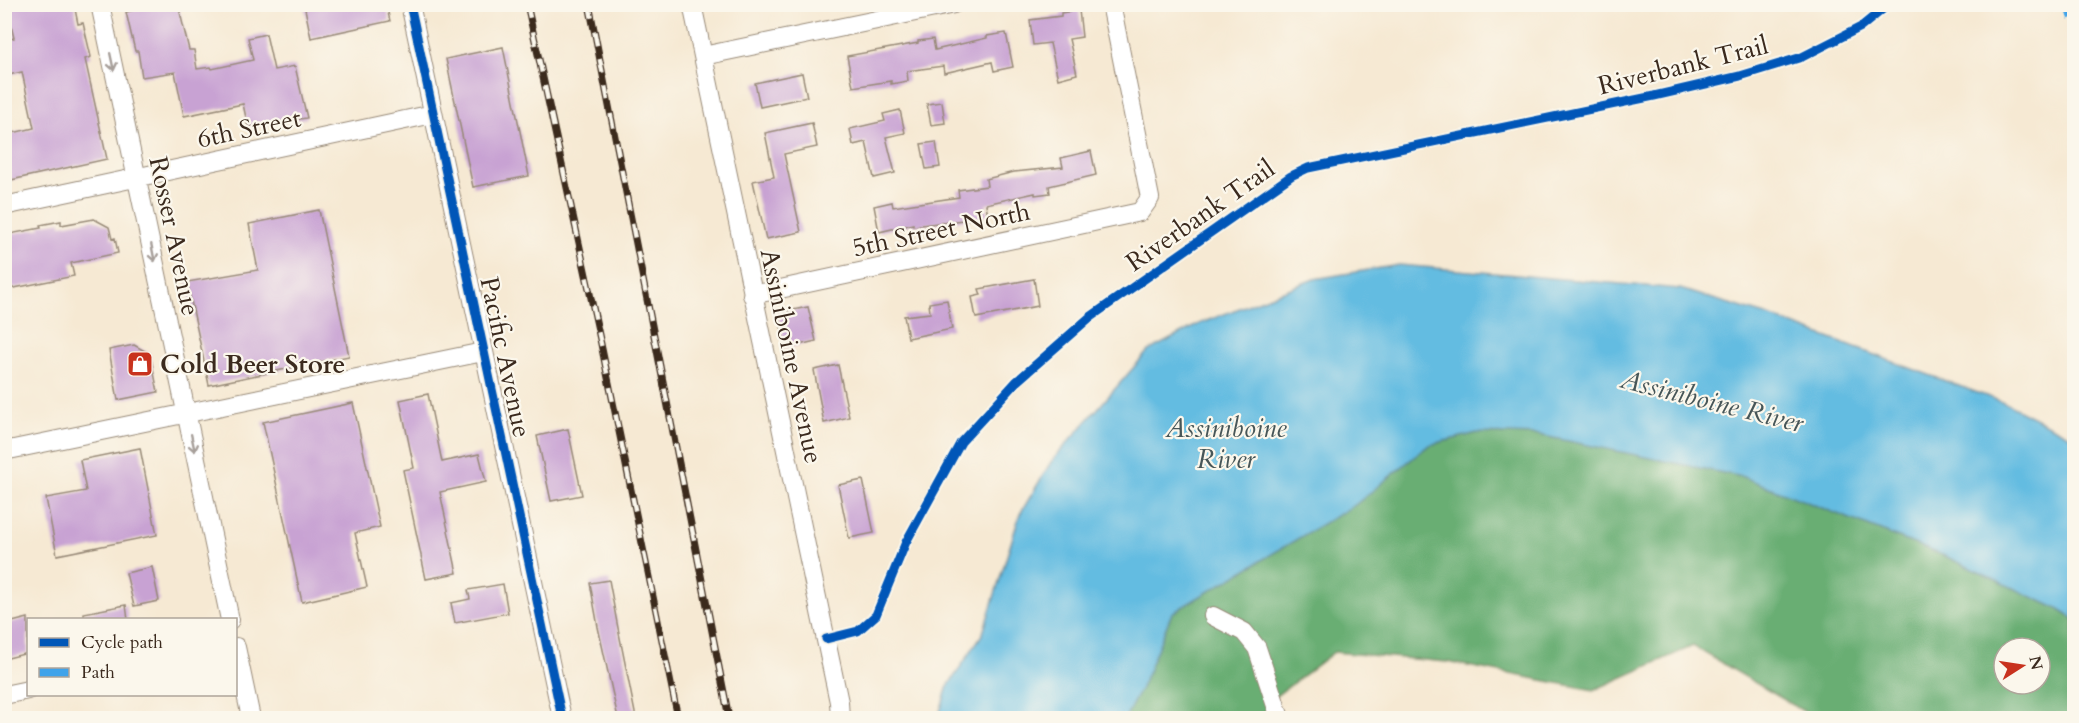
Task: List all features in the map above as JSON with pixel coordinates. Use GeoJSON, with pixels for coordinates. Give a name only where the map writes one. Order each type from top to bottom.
{"type":"FeatureCollection","features":[{"type":"Feature","properties":{"kind":"street","name":"Rosser Avenue"},"geometry":{"type":"LineString","coordinates":[[100,4],[230,618]]}},
{"type":"Feature","properties":{"kind":"street","name":"Pacific Avenue"},"geometry":{"type":"LineString","coordinates":[[410,4],[562,718]]}},
{"type":"Feature","properties":{"kind":"street","name":"Assiniboine Avenue"},"geometry":{"type":"LineString","coordinates":[[692,4],[839,702],[840,718]]}},
{"type":"Feature","properties":{"kind":"street"},"geometry":{"type":"LineString","coordinates":[[703,56],[954,4]]}},
{"type":"Feature","properties":{"kind":"street","name":"5th Street North"},"geometry":{"type":"LineString","coordinates":[[752,295],[1140,212],[1150,198],[1111,4]]}},
{"type":"Feature","properties":{"kind":"street","name":"6th Street"},"geometry":{"type":"LineString","coordinates":[[4,206],[433,114]]}},
{"type":"Feature","properties":{"kind":"street"},"geometry":{"type":"LineString","coordinates":[[4,451],[483,352]]}},
{"type":"Feature","properties":{"kind":"street"},"geometry":{"type":"LineString","coordinates":[[1213,616],[1244,632],[1257,648],[1280,718]]}},
{"type":"Feature","properties":{"kind":"street"},"geometry":{"type":"LineString","coordinates":[[237,653],[250,718]]}},
{"type":"Feature","properties":{"kind":"street"},"geometry":{"type":"LineString","coordinates":[[4,695],[27,690]]}},
{"type":"Feature","properties":{"kind":"green space"},"geometry":{"type":"Polygon","coordinates":[[[1477,433],[1539,435],[1743,477],[1945,556],[2058,609],[2074,619],[2074,718],[1815,718],[1693,646],[1594,690],[1447,662],[1334,652],[1268,702],[1265,718],[1125,718],[1141,688],[1172,613],[1355,505],[1429,445],[1477,433]]]}},
{"type":"Feature","properties":{"kind":"water","name":"Assiniboine River"},"geometry":{"type":"Polygon","coordinates":[[[1399,265],[1680,289],[1766,315],[2005,403],[2074,438],[2074,619],[2058,609],[1945,556],[1743,477],[1539,435],[1477,433],[1429,445],[1355,505],[1172,613],[1141,688],[1125,718],[938,718],[948,686],[983,633],[1020,514],[1051,462],[1148,351],[1199,324],[1314,279],[1399,265]]]}},
{"type":"Feature","properties":{"kind":"building"},"geometry":{"type":"Polygon","coordinates":[[[6,4],[74,4],[78,24],[83,23],[91,57],[85,59],[107,159],[11,180],[4,150],[4,135],[34,128],[22,72],[4,76],[4,41],[14,38],[6,4]]]}},
{"type":"Feature","properties":{"kind":"building"},"geometry":{"type":"Polygon","coordinates":[[[160,4],[178,4],[189,50],[194,50],[197,69],[211,67],[212,69],[253,60],[248,38],[266,34],[274,70],[295,66],[307,118],[248,127],[243,104],[184,116],[175,72],[142,77],[138,51],[135,51],[126,12],[160,4]]]}},
{"type":"Feature","properties":{"kind":"building"},"geometry":{"type":"Polygon","coordinates":[[[304,4],[386,4],[390,21],[311,38],[304,4]]]}},
{"type":"Feature","properties":{"kind":"building"},"geometry":{"type":"Polygon","coordinates":[[[1079,10],[1082,37],[1069,39],[1077,74],[1058,79],[1050,43],[1033,45],[1030,20],[1061,16],[1061,13],[1079,10]]]}},
{"type":"Feature","properties":{"kind":"building"},"geometry":{"type":"Polygon","coordinates":[[[1006,33],[1013,67],[994,71],[992,62],[944,73],[943,66],[907,71],[908,81],[891,84],[891,81],[853,87],[847,56],[933,39],[935,50],[1006,33]]]}},
{"type":"Feature","properties":{"kind":"building"},"geometry":{"type":"Polygon","coordinates":[[[503,47],[529,176],[473,187],[446,59],[503,47]]]}},
{"type":"Feature","properties":{"kind":"building"},"geometry":{"type":"Polygon","coordinates":[[[802,73],[807,97],[760,107],[755,83],[802,73]]]}},
{"type":"Feature","properties":{"kind":"building"},"geometry":{"type":"Polygon","coordinates":[[[942,102],[945,123],[931,125],[927,104],[942,102]]]}},
{"type":"Feature","properties":{"kind":"building"},"geometry":{"type":"Polygon","coordinates":[[[900,110],[905,133],[886,137],[895,173],[874,178],[866,142],[853,145],[850,129],[885,121],[883,114],[900,110]]]}},
{"type":"Feature","properties":{"kind":"building"},"geometry":{"type":"Polygon","coordinates":[[[812,123],[817,147],[784,154],[801,232],[766,239],[753,181],[774,177],[765,133],[812,123]]]}},
{"type":"Feature","properties":{"kind":"building"},"geometry":{"type":"Polygon","coordinates":[[[936,142],[940,167],[926,169],[921,144],[936,142]]]}},
{"type":"Feature","properties":{"kind":"building"},"geometry":{"type":"Polygon","coordinates":[[[1091,151],[1096,175],[1049,186],[1050,193],[1035,195],[1035,193],[986,204],[988,217],[913,226],[913,224],[879,232],[874,206],[892,202],[893,207],[959,197],[958,190],[987,186],[986,179],[1014,172],[1063,167],[1061,158],[1091,151]]]}},
{"type":"Feature","properties":{"kind":"building"},"geometry":{"type":"Polygon","coordinates":[[[319,210],[349,356],[209,385],[187,282],[258,270],[249,224],[319,210]]]}},
{"type":"Feature","properties":{"kind":"building"},"geometry":{"type":"Polygon","coordinates":[[[94,219],[109,227],[112,239],[115,238],[118,253],[71,263],[74,276],[4,290],[4,235],[41,228],[40,225],[61,221],[61,225],[94,219]]]}},
{"type":"Feature","properties":{"kind":"building"},"geometry":{"type":"Polygon","coordinates":[[[1034,279],[1038,306],[976,318],[972,297],[981,295],[979,289],[1034,279]]]}},
{"type":"Feature","properties":{"kind":"building"},"geometry":{"type":"Polygon","coordinates":[[[947,300],[952,329],[908,338],[904,316],[930,313],[929,303],[947,300]]]}},
{"type":"Feature","properties":{"kind":"building"},"geometry":{"type":"Polygon","coordinates":[[[808,307],[816,341],[786,348],[778,313],[808,307]]]}},
{"type":"Feature","properties":{"kind":"building"},"geometry":{"type":"Polygon","coordinates":[[[134,345],[150,354],[158,392],[118,400],[109,350],[134,345]]]}},
{"type":"Feature","properties":{"kind":"building"},"geometry":{"type":"Polygon","coordinates":[[[838,365],[849,417],[824,423],[814,370],[838,365]]]}},
{"type":"Feature","properties":{"kind":"building"},"geometry":{"type":"Polygon","coordinates":[[[428,394],[442,462],[479,454],[486,482],[440,492],[457,573],[426,579],[403,470],[414,468],[400,400],[428,394]]]}},
{"type":"Feature","properties":{"kind":"building"},"geometry":{"type":"Polygon","coordinates":[[[353,403],[380,527],[355,533],[367,587],[302,602],[263,422],[353,403]]]}},
{"type":"Feature","properties":{"kind":"building"},"geometry":{"type":"Polygon","coordinates":[[[568,429],[582,495],[551,501],[537,436],[568,429]]]}},
{"type":"Feature","properties":{"kind":"building"},"geometry":{"type":"Polygon","coordinates":[[[140,448],[157,535],[57,555],[46,498],[86,491],[80,460],[140,448]]]}},
{"type":"Feature","properties":{"kind":"building"},"geometry":{"type":"Polygon","coordinates":[[[863,480],[874,533],[849,538],[838,485],[863,480]]]}},
{"type":"Feature","properties":{"kind":"building"},"geometry":{"type":"Polygon","coordinates":[[[152,567],[159,601],[134,606],[126,573],[152,567]]]}},
{"type":"Feature","properties":{"kind":"building"},"geometry":{"type":"Polygon","coordinates":[[[609,580],[636,718],[618,718],[598,627],[590,583],[609,580]]]}},
{"type":"Feature","properties":{"kind":"building"},"geometry":{"type":"Polygon","coordinates":[[[503,584],[508,613],[455,623],[451,603],[470,599],[468,590],[503,584]]]}},
{"type":"Feature","properties":{"kind":"building"},"geometry":{"type":"Polygon","coordinates":[[[126,605],[128,618],[84,618],[84,613],[126,605]]]}},
{"type":"Feature","properties":{"kind":"building"},"geometry":{"type":"Polygon","coordinates":[[[27,618],[27,653],[4,659],[4,624],[27,618]]]}},
{"type":"Feature","properties":{"kind":"railway"},"geometry":{"type":"LineString","coordinates":[[527,4],[601,344],[678,718]]}},
{"type":"Feature","properties":{"kind":"railway"},"geometry":{"type":"LineString","coordinates":[[589,4],[729,718]]}},
{"type":"Feature","properties":{"kind":"marked path"},"geometry":{"type":"LineString","coordinates":[[2067,4],[2074,24]]}},
{"type":"Feature","properties":{"kind":"cycle path"},"geometry":{"type":"LineString","coordinates":[[410,4],[562,718]]}},
{"type":"Feature","properties":{"kind":"cycle path","name":"Riverbank Trail"},"geometry":{"type":"LineString","coordinates":[[826,639],[858,631],[876,615],[906,542],[961,442],[1016,382],[1089,318],[1291,176],[1308,168],[1740,76],[1802,57],[1861,27],[1889,4]]}},
{"type":"Feature","properties":{"kind":"place","name":"Cold Beer Store"},"geometry":{"type":"Point","coordinates":[140,364]}}]}
